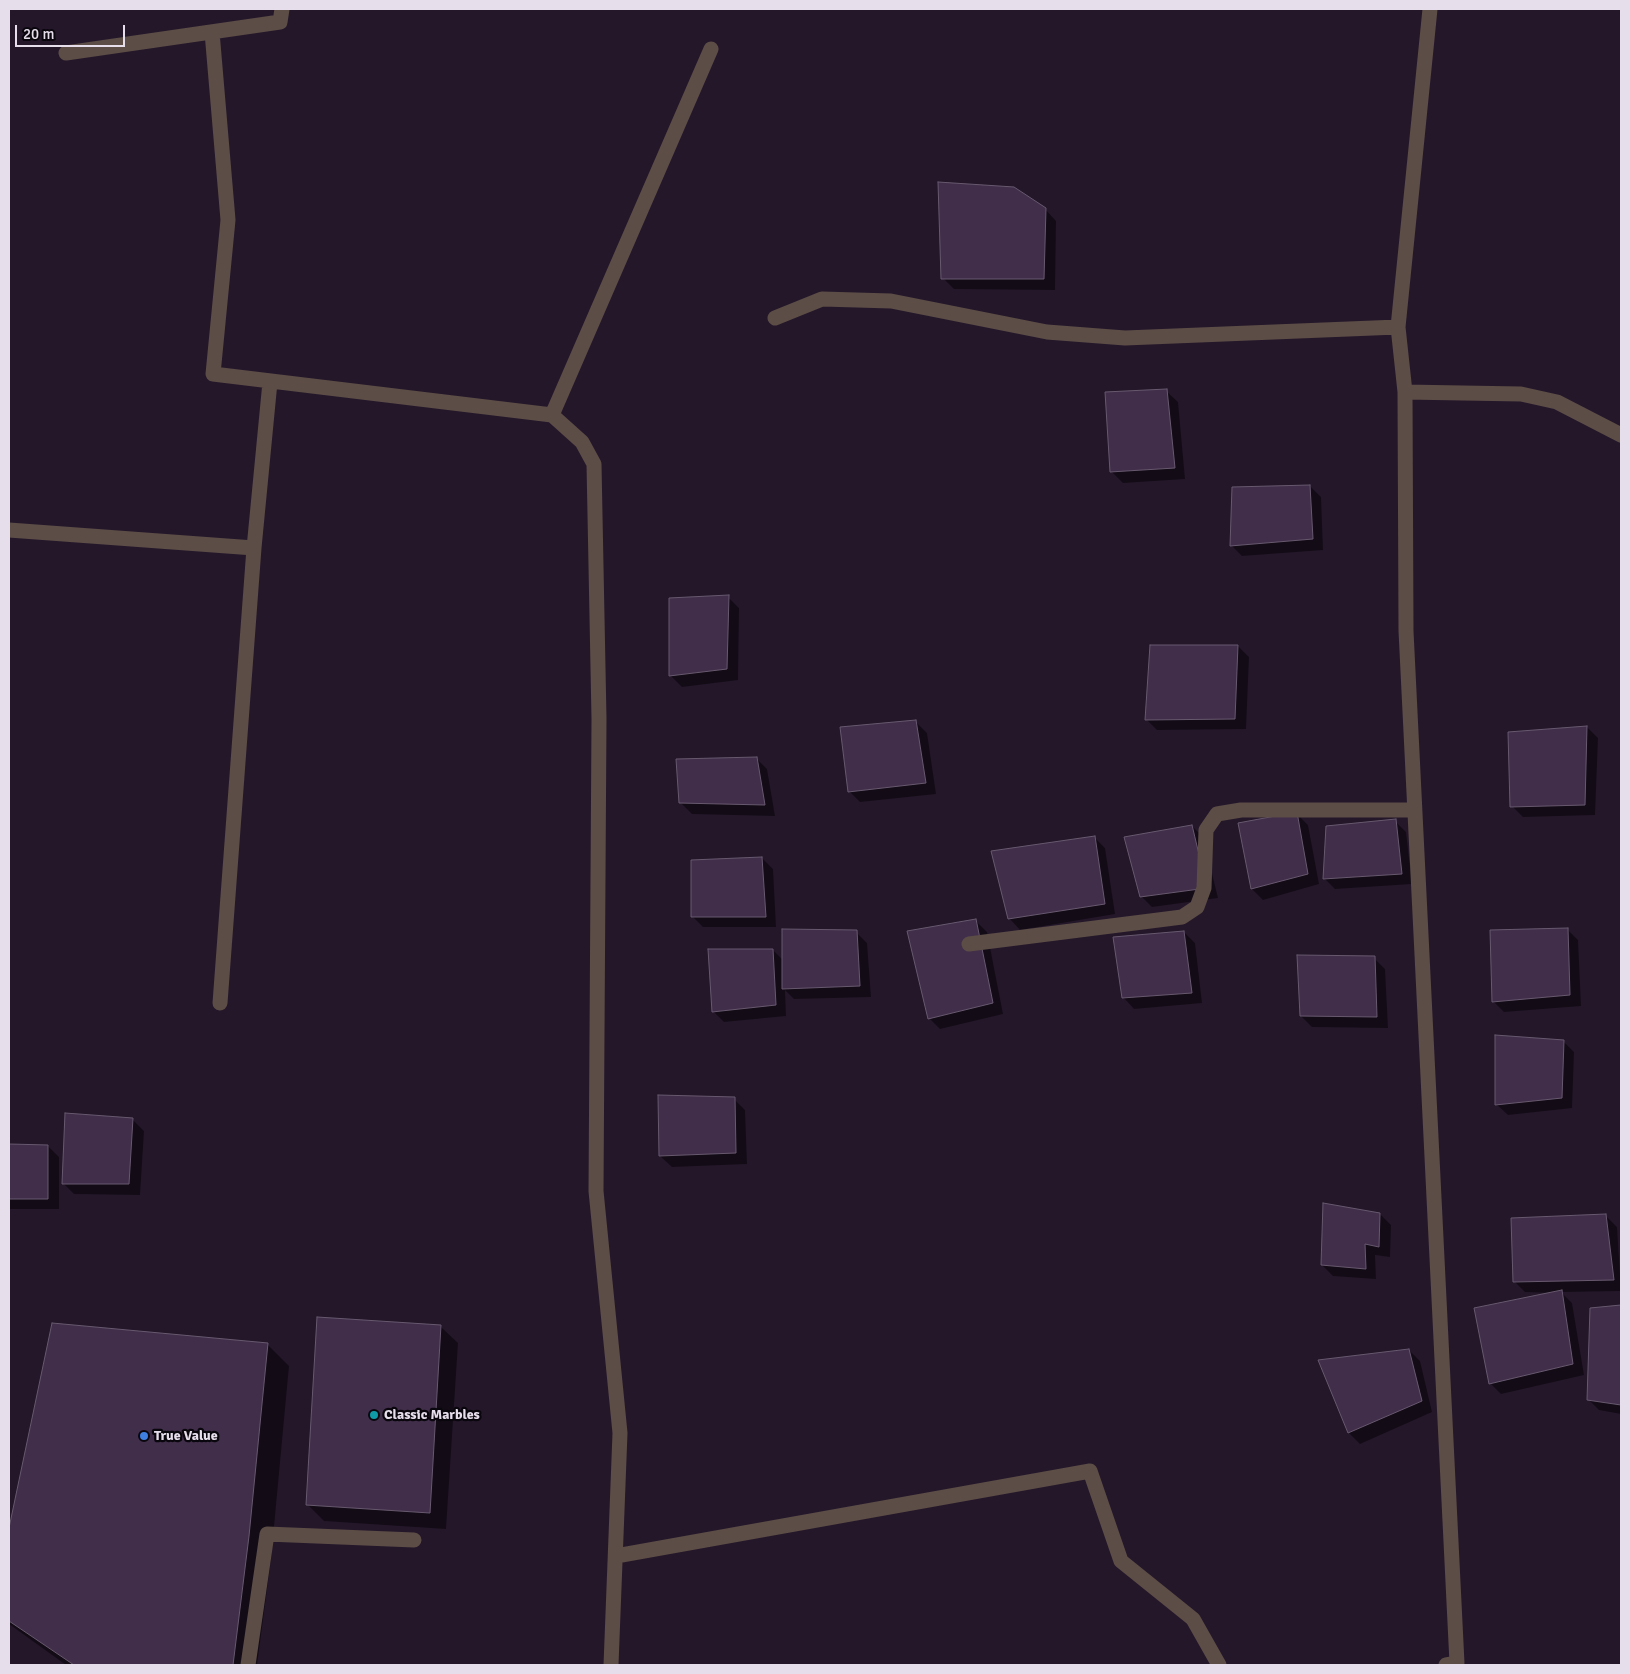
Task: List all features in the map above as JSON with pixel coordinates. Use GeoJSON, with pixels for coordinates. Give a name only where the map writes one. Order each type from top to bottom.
{"type":"FeatureCollection","features":[{"type":"Feature","properties":{"kind":"street"},"geometry":{"type":"LineString","coordinates":[[66,53],[280,22],[282,9]]}},
{"type":"Feature","properties":{"kind":"street"},"geometry":{"type":"LineString","coordinates":[[1430,9],[1398,327],[1405,392],[1406,631],[1457,1663],[1446,1665]]}},
{"type":"Feature","properties":{"kind":"street"},"geometry":{"type":"LineString","coordinates":[[212,32],[228,220],[213,374],[552,416],[582,442],[594,464],[599,720],[596,1191],[620,1434],[610,1665]]}},
{"type":"Feature","properties":{"kind":"street"},"geometry":{"type":"LineString","coordinates":[[552,416],[710,49]]}},
{"type":"Feature","properties":{"kind":"street"},"geometry":{"type":"LineString","coordinates":[[775,318],[822,299],[891,301],[1047,332],[1125,338],[1398,327]]}},
{"type":"Feature","properties":{"kind":"street"},"geometry":{"type":"LineString","coordinates":[[220,1002],[254,548],[270,382]]}},
{"type":"Feature","properties":{"kind":"street"},"geometry":{"type":"LineString","coordinates":[[1405,392],[1530,396],[1557,402],[1621,435]]}},
{"type":"Feature","properties":{"kind":"street"},"geometry":{"type":"LineString","coordinates":[[9,530],[254,548]]}},
{"type":"Feature","properties":{"kind":"street"},"geometry":{"type":"LineString","coordinates":[[969,944],[1182,917],[1197,907],[1204,888],[1206,830],[1216,814],[1241,810],[1414,810]]}},
{"type":"Feature","properties":{"kind":"street"},"geometry":{"type":"LineString","coordinates":[[616,1556],[1090,1471],[1121,1561],[1193,1619],[1219,1665]]}},
{"type":"Feature","properties":{"kind":"street"},"geometry":{"type":"LineString","coordinates":[[248,1665],[268,1534],[414,1540]]}},
{"type":"Feature","properties":{"kind":"building"},"geometry":{"type":"Polygon","coordinates":[[[938,182],[1014,187],[1046,208],[1044,279],[941,279],[938,182]]]}},
{"type":"Feature","properties":{"kind":"building"},"geometry":{"type":"Polygon","coordinates":[[[1167,389],[1175,468],[1110,472],[1105,392],[1167,389]]]}},
{"type":"Feature","properties":{"kind":"building"},"geometry":{"type":"Polygon","coordinates":[[[1310,485],[1313,539],[1230,546],[1232,487],[1310,485]]]}},
{"type":"Feature","properties":{"kind":"building"},"geometry":{"type":"Polygon","coordinates":[[[729,595],[727,669],[669,676],[669,598],[729,595]]]}},
{"type":"Feature","properties":{"kind":"building"},"geometry":{"type":"Polygon","coordinates":[[[1150,645],[1238,645],[1235,719],[1145,720],[1150,645]]]}},
{"type":"Feature","properties":{"kind":"building"},"geometry":{"type":"Polygon","coordinates":[[[916,720],[926,783],[848,792],[840,727],[916,720]]]}},
{"type":"Feature","properties":{"kind":"building"},"geometry":{"type":"Polygon","coordinates":[[[1587,726],[1585,805],[1510,807],[1508,732],[1587,726]]]}},
{"type":"Feature","properties":{"kind":"building"},"geometry":{"type":"Polygon","coordinates":[[[757,757],[765,805],[679,803],[676,759],[757,757]]]}},
{"type":"Feature","properties":{"kind":"building"},"geometry":{"type":"Polygon","coordinates":[[[1297,812],[1308,874],[1251,889],[1238,823],[1297,812]]]}},
{"type":"Feature","properties":{"kind":"building"},"geometry":{"type":"Polygon","coordinates":[[[1396,819],[1402,874],[1323,879],[1326,826],[1396,819]]]}},
{"type":"Feature","properties":{"kind":"building"},"geometry":{"type":"Polygon","coordinates":[[[1192,825],[1207,888],[1140,897],[1124,837],[1192,825]]]}},
{"type":"Feature","properties":{"kind":"building"},"geometry":{"type":"Polygon","coordinates":[[[1095,836],[1105,904],[1008,919],[991,851],[1095,836]]]}},
{"type":"Feature","properties":{"kind":"building"},"geometry":{"type":"Polygon","coordinates":[[[762,857],[766,917],[691,917],[691,860],[762,857]]]}},
{"type":"Feature","properties":{"kind":"building"},"geometry":{"type":"Polygon","coordinates":[[[976,919],[993,1003],[928,1019],[907,931],[976,919]]]}},
{"type":"Feature","properties":{"kind":"building"},"geometry":{"type":"Polygon","coordinates":[[[1568,928],[1570,995],[1492,1002],[1490,930],[1568,928]]]}},
{"type":"Feature","properties":{"kind":"building"},"geometry":{"type":"Polygon","coordinates":[[[782,929],[857,930],[860,986],[782,989],[782,929]]]}},
{"type":"Feature","properties":{"kind":"building"},"geometry":{"type":"Polygon","coordinates":[[[1184,931],[1192,993],[1122,998],[1113,937],[1184,931]]]}},
{"type":"Feature","properties":{"kind":"building"},"geometry":{"type":"Polygon","coordinates":[[[708,949],[773,949],[776,1005],[712,1012],[708,949]]]}},
{"type":"Feature","properties":{"kind":"building"},"geometry":{"type":"Polygon","coordinates":[[[1297,955],[1375,956],[1377,1017],[1300,1016],[1297,955]]]}},
{"type":"Feature","properties":{"kind":"building"},"geometry":{"type":"Polygon","coordinates":[[[1495,1035],[1564,1040],[1562,1098],[1495,1105],[1495,1035]]]}},
{"type":"Feature","properties":{"kind":"building"},"geometry":{"type":"Polygon","coordinates":[[[658,1095],[735,1097],[736,1153],[659,1156],[658,1095]]]}},
{"type":"Feature","properties":{"kind":"building"},"geometry":{"type":"Polygon","coordinates":[[[65,1113],[133,1118],[129,1184],[62,1184],[65,1113]]]}},
{"type":"Feature","properties":{"kind":"building"},"geometry":{"type":"Polygon","coordinates":[[[9,1144],[48,1145],[48,1199],[9,1199],[9,1144]]]}},
{"type":"Feature","properties":{"kind":"building"},"geometry":{"type":"Polygon","coordinates":[[[1323,1203],[1380,1213],[1379,1247],[1365,1244],[1366,1269],[1321,1265],[1323,1203]]]}},
{"type":"Feature","properties":{"kind":"building"},"geometry":{"type":"Polygon","coordinates":[[[1606,1214],[1614,1280],[1513,1282],[1511,1218],[1606,1214]]]}},
{"type":"Feature","properties":{"kind":"building"},"geometry":{"type":"Polygon","coordinates":[[[1562,1290],[1573,1364],[1489,1384],[1474,1308],[1562,1290]]]}},
{"type":"Feature","properties":{"kind":"building"},"geometry":{"type":"Polygon","coordinates":[[[1621,1305],[1621,1405],[1587,1400],[1590,1308],[1621,1305]]]}},
{"type":"Feature","properties":{"kind":"building","name":"Classic Marbles"},"geometry":{"type":"Polygon","coordinates":[[[317,1317],[441,1325],[430,1513],[306,1505],[317,1317]]]}},
{"type":"Feature","properties":{"kind":"building","name":"True Value"},"geometry":{"type":"Polygon","coordinates":[[[52,1323],[268,1343],[249,1536],[233,1665],[74,1665],[9,1621],[9,1528],[52,1323]]]}},
{"type":"Feature","properties":{"kind":"building"},"geometry":{"type":"Polygon","coordinates":[[[1409,1349],[1422,1401],[1348,1433],[1318,1360],[1409,1349]]]}},
{"type":"Feature","properties":{"kind":"place","name":"Classic Marbles"},"geometry":{"type":"Point","coordinates":[374,1415]}},
{"type":"Feature","properties":{"kind":"place","name":"True Value"},"geometry":{"type":"Point","coordinates":[144,1436]}}]}
